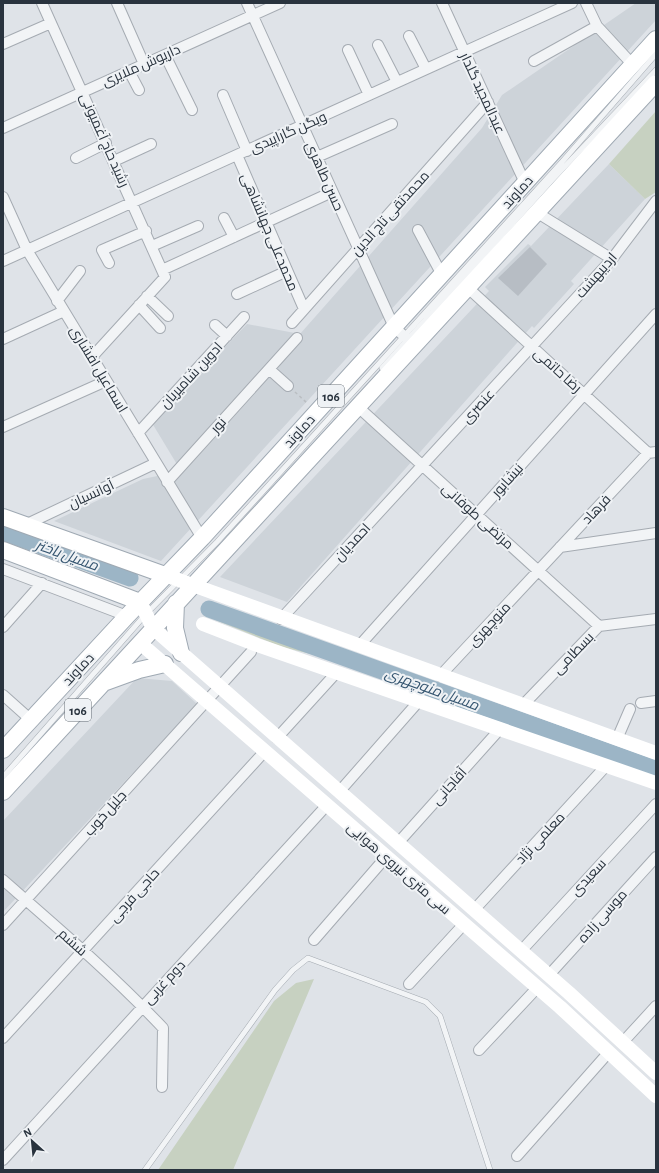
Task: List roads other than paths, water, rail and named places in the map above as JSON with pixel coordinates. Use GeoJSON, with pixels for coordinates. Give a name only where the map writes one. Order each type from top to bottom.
{"type":"FeatureCollection","features":[{"type":"Feature","properties":{"kind":"main road","name":"دماوند"},"geometry":{"type":"LineString","coordinates":[[181,581],[202,538],[656,38]]}},
{"type":"Feature","properties":{"kind":"main road","name":"دماوند"},"geometry":{"type":"LineString","coordinates":[[3,792],[140,642],[147,617],[181,581],[357,406],[656,83]]}},
{"type":"Feature","properties":{"kind":"main road"},"geometry":{"type":"LineString","coordinates":[[3,516],[281,619],[656,753]]}},
{"type":"Feature","properties":{"kind":"main road"},"geometry":{"type":"LineString","coordinates":[[3,550],[147,617]]}},
{"type":"Feature","properties":{"kind":"main road","name":"106"},"geometry":{"type":"LineString","coordinates":[[147,617],[176,603],[181,581]]}},
{"type":"Feature","properties":{"kind":"main road"},"geometry":{"type":"LineString","coordinates":[[176,603],[175,628],[181,654]]}},
{"type":"Feature","properties":{"kind":"main road","name":"دماوند"},"geometry":{"type":"LineString","coordinates":[[3,750],[127,616],[147,617]]}},
{"type":"Feature","properties":{"kind":"main road","name":"سی متری نیروی هوایی"},"geometry":{"type":"LineString","coordinates":[[147,617],[181,654],[549,975],[656,1073]]}},
{"type":"Feature","properties":{"kind":"main road"},"geometry":{"type":"LineString","coordinates":[[203,624],[254,649],[337,672],[656,784]]}},
{"type":"Feature","properties":{"kind":"main road","name":"سی متری نیروی هوایی"},"geometry":{"type":"LineString","coordinates":[[140,642],[537,988],[656,1096]]}},
{"type":"Feature","properties":{"kind":"main road"},"geometry":{"type":"LineString","coordinates":[[103,683],[139,670],[165,664]]}},
{"type":"Feature","properties":{"kind":"street","name":"رشید حاج آغمیونی"},"geometry":{"type":"LineString","coordinates":[[42,3],[164,273]]}},
{"type":"Feature","properties":{"kind":"street"},"geometry":{"type":"LineString","coordinates":[[117,3],[144,64]]}},
{"type":"Feature","properties":{"kind":"street","name":"حسن طاهری"},"geometry":{"type":"LineString","coordinates":[[247,3],[394,327]]}},
{"type":"Feature","properties":{"kind":"street","name":"داریوش ملایری"},"geometry":{"type":"LineString","coordinates":[[3,128],[280,3]]}},
{"type":"Feature","properties":{"kind":"street","name":"عبدالمجید گلدار"},"geometry":{"type":"LineString","coordinates":[[442,3],[525,184]]}},
{"type":"Feature","properties":{"kind":"street","name":"ویگن گاراپیدی"},"geometry":{"type":"LineString","coordinates":[[3,261],[572,3]]}},
{"type":"Feature","properties":{"kind":"street"},"geometry":{"type":"LineString","coordinates":[[586,3],[597,26],[632,65]]}},
{"type":"Feature","properties":{"kind":"street"},"geometry":{"type":"LineString","coordinates":[[3,44],[51,23]]}},
{"type":"Feature","properties":{"kind":"street"},"geometry":{"type":"LineString","coordinates":[[534,61],[597,26]]}},
{"type":"Feature","properties":{"kind":"street"},"geometry":{"type":"LineString","coordinates":[[409,36],[426,69]]}},
{"type":"Feature","properties":{"kind":"street"},"geometry":{"type":"LineString","coordinates":[[378,45],[397,82]]}},
{"type":"Feature","properties":{"kind":"street"},"geometry":{"type":"LineString","coordinates":[[348,50],[369,95]]}},
{"type":"Feature","properties":{"kind":"street"},"geometry":{"type":"LineString","coordinates":[[165,55],[192,110]]}},
{"type":"Feature","properties":{"kind":"street"},"geometry":{"type":"LineString","coordinates":[[129,71],[139,90]]}},
{"type":"Feature","properties":{"kind":"street"},"geometry":{"type":"LineString","coordinates":[[222,96],[247,151]]}},
{"type":"Feature","properties":{"kind":"street","name":"محمدتقی تاج الدین"},"geometry":{"type":"LineString","coordinates":[[292,323],[488,102]]}},
{"type":"Feature","properties":{"kind":"street"},"geometry":{"type":"LineString","coordinates":[[317,157],[392,124]]}},
{"type":"Feature","properties":{"kind":"street"},"geometry":{"type":"LineString","coordinates":[[76,158],[106,143]]}},
{"type":"Feature","properties":{"kind":"street"},"geometry":{"type":"LineString","coordinates":[[114,161],[151,144]]}},
{"type":"Feature","properties":{"kind":"street","name":"محمدعلی جهانشاهی"},"geometry":{"type":"LineString","coordinates":[[237,155],[304,310]]}},
{"type":"Feature","properties":{"kind":"street"},"geometry":{"type":"LineString","coordinates":[[92,357],[147,296],[164,273],[332,192]]}},
{"type":"Feature","properties":{"kind":"street","name":"اسماعیل افشاری"},"geometry":{"type":"LineString","coordinates":[[3,197],[27,250],[202,538]]}},
{"type":"Feature","properties":{"kind":"street","name":"اردیبهشت"},"geometry":{"type":"LineString","coordinates":[[532,347],[612,259],[656,201]]}},
{"type":"Feature","properties":{"kind":"street"},"geometry":{"type":"LineString","coordinates":[[536,212],[612,259]]}},
{"type":"Feature","properties":{"kind":"street"},"geometry":{"type":"LineString","coordinates":[[224,218],[234,238]]}},
{"type":"Feature","properties":{"kind":"street"},"geometry":{"type":"LineString","coordinates":[[152,246],[198,226]]}},
{"type":"Feature","properties":{"kind":"street"},"geometry":{"type":"LineString","coordinates":[[418,230],[442,274]]}},
{"type":"Feature","properties":{"kind":"street"},"geometry":{"type":"LineString","coordinates":[[109,263],[102,250],[146,231]]}},
{"type":"Feature","properties":{"kind":"street"},"geometry":{"type":"LineString","coordinates":[[58,300],[80,271]]}},
{"type":"Feature","properties":{"kind":"street"},"geometry":{"type":"LineString","coordinates":[[237,294],[287,271]]}},
{"type":"Feature","properties":{"kind":"street","name":"رضا حاتمی"},"geometry":{"type":"LineString","coordinates":[[467,287],[584,394],[652,452]]}},
{"type":"Feature","properties":{"kind":"street"},"geometry":{"type":"LineString","coordinates":[[147,296],[168,316]]}},
{"type":"Feature","properties":{"kind":"street"},"geometry":{"type":"LineString","coordinates":[[139,305],[160,328]]}},
{"type":"Feature","properties":{"kind":"street"},"geometry":{"type":"LineString","coordinates":[[3,339],[64,311]]}},
{"type":"Feature","properties":{"kind":"street","name":"نیشابور"},"geometry":{"type":"LineString","coordinates":[[359,646],[656,314]]}},
{"type":"Feature","properties":{"kind":"street","name":"ادوین شامیریان"},"geometry":{"type":"LineString","coordinates":[[138,433],[244,317]]}},
{"type":"Feature","properties":{"kind":"street"},"geometry":{"type":"LineString","coordinates":[[215,325],[227,336]]}},
{"type":"Feature","properties":{"kind":"street"},"geometry":{"type":"LineString","coordinates":[[394,327],[414,345]]}},
{"type":"Feature","properties":{"kind":"street","name":"نور"},"geometry":{"type":"LineString","coordinates":[[168,482],[297,338]]}},
{"type":"Feature","properties":{"kind":"street","name":"عنصری"},"geometry":{"type":"LineString","coordinates":[[423,466],[532,347]]}},
{"type":"Feature","properties":{"kind":"street"},"geometry":{"type":"LineString","coordinates":[[269,369],[288,386]]}},
{"type":"Feature","properties":{"kind":"street"},"geometry":{"type":"LineString","coordinates":[[3,427],[106,381]]}},
{"type":"Feature","properties":{"kind":"street","name":"مرتضی طوفانی"},"geometry":{"type":"LineString","coordinates":[[357,406],[599,626]]}},
{"type":"Feature","properties":{"kind":"street","name":"فرهاد"},"geometry":{"type":"LineString","coordinates":[[538,571],[652,452]]}},
{"type":"Feature","properties":{"kind":"street","name":"آوانسیان"},"geometry":{"type":"LineString","coordinates":[[25,525],[156,463]]}},
{"type":"Feature","properties":{"kind":"street","name":"احمدیان"},"geometry":{"type":"LineString","coordinates":[[281,619],[423,466]]}},
{"type":"Feature","properties":{"kind":"street"},"geometry":{"type":"LineString","coordinates":[[560,547],[656,533]]}},
{"type":"Feature","properties":{"kind":"street"},"geometry":{"type":"LineString","coordinates":[[3,569],[127,616]]}},
{"type":"Feature","properties":{"kind":"street","name":"منوچهری"},"geometry":{"type":"LineString","coordinates":[[440,676],[538,571]]}},
{"type":"Feature","properties":{"kind":"street"},"geometry":{"type":"LineString","coordinates":[[3,627],[42,583]]}},
{"type":"Feature","properties":{"kind":"street","name":"بسطامی"},"geometry":{"type":"LineString","coordinates":[[523,705],[599,626],[656,619]]}},
{"type":"Feature","properties":{"kind":"street","name":"جلیل خوب"},"geometry":{"type":"LineString","coordinates":[[3,925],[254,649]]}},
{"type":"Feature","properties":{"kind":"street"},"geometry":{"type":"LineString","coordinates":[[277,738],[337,672]]}},
{"type":"Feature","properties":{"kind":"street"},"geometry":{"type":"LineString","coordinates":[[3,695],[31,720]]}},
{"type":"Feature","properties":{"kind":"street"},"geometry":{"type":"LineString","coordinates":[[339,792],[419,700]]}},
{"type":"Feature","properties":{"kind":"street"},"geometry":{"type":"LineString","coordinates":[[641,703],[656,701]]}},
{"type":"Feature","properties":{"kind":"street"},"geometry":{"type":"LineString","coordinates":[[617,739],[630,709]]}},
{"type":"Feature","properties":{"kind":"street","name":"آقاجانی"},"geometry":{"type":"LineString","coordinates":[[398,843],[500,728]]}},
{"type":"Feature","properties":{"kind":"street","name":"حاجی فرجی"},"geometry":{"type":"LineString","coordinates":[[3,1038],[265,751]]}},
{"type":"Feature","properties":{"kind":"street","name":"معلمی نژاد"},"geometry":{"type":"LineString","coordinates":[[474,910],[606,766]]}},
{"type":"Feature","properties":{"kind":"street","name":"سعیدی"},"geometry":{"type":"LineString","coordinates":[[521,951],[656,804]]}},
{"type":"Feature","properties":{"kind":"street","name":"دوم غربی"},"geometry":{"type":"LineString","coordinates":[[3,1160],[327,805]]}},
{"type":"Feature","properties":{"kind":"street"},"geometry":{"type":"LineString","coordinates":[[314,940],[386,857]]}},
{"type":"Feature","properties":{"kind":"street","name":"موسی زاده"},"geometry":{"type":"LineString","coordinates":[[549,975],[656,857]]}},
{"type":"Feature","properties":{"kind":"street","name":"ششم"},"geometry":{"type":"LineString","coordinates":[[3,880],[83,951],[142,1006],[163,1028],[162,1087]]}},
{"type":"Feature","properties":{"kind":"street"},"geometry":{"type":"LineString","coordinates":[[408,984],[464,924]]}},
{"type":"Feature","properties":{"kind":"street"},"geometry":{"type":"LineString","coordinates":[[480,1050],[537,988]]}},
{"type":"Feature","properties":{"kind":"street"},"geometry":{"type":"LineString","coordinates":[[623,1042],[656,1006]]}},
{"type":"Feature","properties":{"kind":"street"},"geometry":{"type":"LineString","coordinates":[[517,1156],[609,1052]]}},
{"type":"Feature","properties":{"kind":"lane"},"geometry":{"type":"LineString","coordinates":[[181,581],[562,162],[656,54]]}},
{"type":"Feature","properties":{"kind":"lane"},"geometry":{"type":"LineString","coordinates":[[3,777],[147,617],[546,186],[656,70]]}},
{"type":"Feature","properties":{"kind":"lane"},"geometry":{"type":"LineString","coordinates":[[3,784],[147,617]]}},
{"type":"Feature","properties":{"kind":"lane"},"geometry":{"type":"LineString","coordinates":[[145,1170],[275,990],[293,970],[308,958],[426,1002],[440,1016],[490,1170]]}},
{"type":"Feature","properties":{"kind":"waterway","name":"مسیل باختر"},"geometry":{"type":"LineString","coordinates":[[3,532],[130,578]]}},
{"type":"Feature","properties":{"kind":"waterway","name":"مسیل منوچهری"},"geometry":{"type":"LineString","coordinates":[[209,609],[656,769]]}}]}
